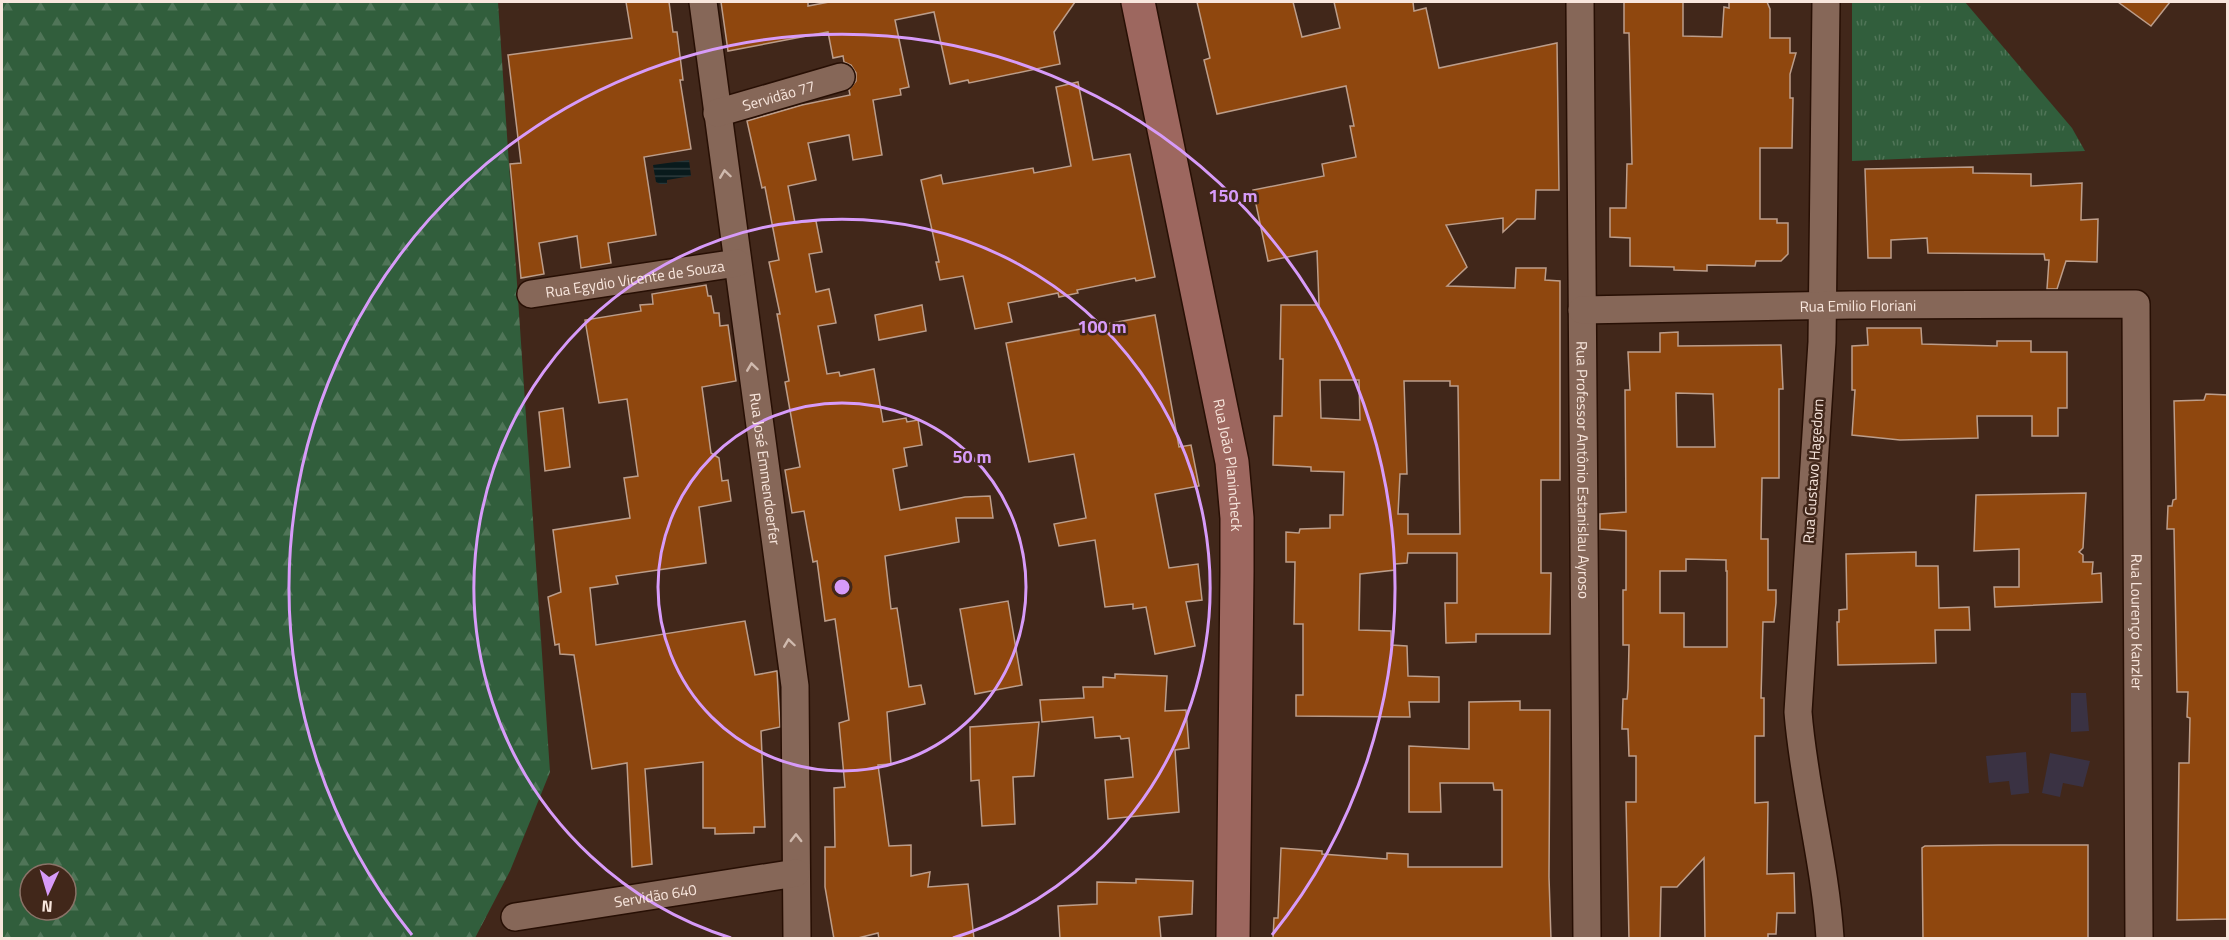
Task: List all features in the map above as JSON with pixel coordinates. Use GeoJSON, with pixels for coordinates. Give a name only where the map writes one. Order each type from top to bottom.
{"type":"FeatureCollection","features":[{"type":"Feature","properties":{"kind":"main road","name":"Rua João Planincheck"},"geometry":{"type":"LineString","coordinates":[[1138,2],[1232,462],[1237,518],[1233,939]]}},
{"type":"Feature","properties":{"kind":"street","name":"Rua José Emmendoerfer"},"geometry":{"type":"LineString","coordinates":[[703,2],[795,686],[797,939]]}},
{"type":"Feature","properties":{"kind":"street","name":"Rua Professor Antônio Estanislau Ayroso"},"geometry":{"type":"LineString","coordinates":[[1580,2],[1587,939]]}},
{"type":"Feature","properties":{"kind":"street","name":"Rua Gustavo Hagedorn"},"geometry":{"type":"LineString","coordinates":[[1826,2],[1823,306],[1798,712],[1800,738],[1827,891],[1830,939]]}},
{"type":"Feature","properties":{"kind":"street","name":"Servidão 77"},"geometry":{"type":"LineString","coordinates":[[717,113],[841,78]]}},
{"type":"Feature","properties":{"kind":"street","name":"Rua Egydio Vicente de Souza"},"geometry":{"type":"LineString","coordinates":[[531,294],[737,262]]}},
{"type":"Feature","properties":{"kind":"street","name":"Rua Emilio Floriani"},"geometry":{"type":"LineString","coordinates":[[1582,310],[2136,304]]}},
{"type":"Feature","properties":{"kind":"street","name":"Rua Lourenço Kanzler"},"geometry":{"type":"LineString","coordinates":[[2136,304],[2139,939]]}},
{"type":"Feature","properties":{"kind":"street","name":"Servidão 640"},"geometry":{"type":"LineString","coordinates":[[515,917],[796,873]]}},
{"type":"Feature","properties":{"kind":"shaded area"},"geometry":{"type":"Polygon","coordinates":[[[689,160],[691,176],[667,180],[667,184],[656,182],[653,165],[689,160]]]}},
{"type":"Feature","properties":{"kind":"shaded area"},"geometry":{"type":"Polygon","coordinates":[[[2071,693],[2086,693],[2089,731],[2071,732],[2071,693]]]}},
{"type":"Feature","properties":{"kind":"shaded area"},"geometry":{"type":"Polygon","coordinates":[[[2026,752],[2029,793],[2011,795],[2009,781],[1989,783],[1986,756],[2026,752]]]}},
{"type":"Feature","properties":{"kind":"shaded area"},"geometry":{"type":"Polygon","coordinates":[[[2050,753],[2090,761],[2083,787],[2063,783],[2060,797],[2042,793],[2050,753]]]}},
{"type":"Feature","properties":{"kind":"green space"},"geometry":{"type":"Polygon","coordinates":[[[2,2],[498,2],[550,772],[510,871],[475,938],[2,938],[2,2]]]}},
{"type":"Feature","properties":{"kind":"green space"},"geometry":{"type":"Polygon","coordinates":[[[1852,2],[1965,2],[2072,128],[2085,151],[1852,161],[1852,2]]]}},
{"type":"Feature","properties":{"kind":"building"},"geometry":{"type":"Polygon","coordinates":[[[626,2],[669,2],[673,32],[677,32],[683,80],[680,80],[691,149],[644,157],[656,235],[608,243],[611,263],[581,268],[577,236],[539,243],[544,274],[521,278],[510,164],[521,163],[508,55],[632,38],[626,2]]]}},
{"type":"Feature","properties":{"kind":"building"},"geometry":{"type":"Polygon","coordinates":[[[721,2],[808,2],[808,6],[829,2],[1075,2],[1054,32],[1060,64],[969,83],[968,80],[950,84],[934,12],[895,20],[909,87],[900,89],[901,95],[873,100],[882,155],[853,160],[849,135],[808,143],[816,180],[788,186],[795,223],[816,221],[822,252],[809,254],[816,292],[829,289],[836,323],[818,326],[827,374],[839,372],[840,376],[874,369],[883,422],[906,418],[907,422],[918,420],[922,445],[904,448],[907,466],[893,469],[900,510],[965,497],[990,496],[993,518],[956,518],[959,542],[885,556],[891,609],[897,608],[909,687],[921,685],[925,704],[887,712],[891,764],[878,765],[889,846],[911,845],[911,876],[930,872],[928,887],[968,884],[974,939],[879,939],[878,933],[854,939],[834,939],[825,887],[825,847],[835,847],[834,788],[845,787],[839,723],[849,720],[835,619],[825,621],[817,561],[813,562],[804,511],[792,513],[785,470],[800,467],[785,382],[789,381],[777,314],[780,314],[769,262],[779,260],[765,187],[762,188],[747,121],[802,105],[850,95],[849,90],[856,81],[856,73],[851,65],[844,62],[843,56],[833,58],[828,32],[728,51],[721,2]]]}},
{"type":"Feature","properties":{"kind":"building"},"geometry":{"type":"Polygon","coordinates":[[[1197,2],[1293,2],[1302,37],[1340,28],[1334,2],[1413,2],[1414,11],[1426,8],[1439,68],[1557,43],[1559,190],[1536,190],[1535,219],[1517,219],[1503,232],[1503,218],[1446,225],[1467,267],[1447,286],[1515,288],[1516,268],[1546,268],[1545,280],[1560,281],[1560,480],[1541,480],[1541,573],[1551,573],[1550,634],[1476,634],[1476,642],[1446,643],[1445,603],[1457,603],[1457,553],[1408,553],[1407,563],[1395,564],[1395,570],[1360,574],[1359,630],[1391,631],[1391,645],[1407,646],[1408,676],[1439,677],[1439,702],[1409,702],[1410,717],[1296,716],[1296,695],[1303,695],[1303,624],[1294,624],[1295,562],[1286,562],[1286,532],[1299,533],[1300,529],[1330,528],[1330,515],[1343,515],[1344,472],[1311,471],[1311,467],[1273,465],[1274,416],[1282,416],[1281,305],[1319,305],[1317,251],[1268,261],[1253,190],[1324,176],[1322,164],[1356,157],[1350,126],[1354,126],[1346,86],[1217,114],[1204,60],[1210,58],[1197,2]],[[1320,380],[1321,418],[1360,420],[1359,380],[1320,380]],[[1404,381],[1407,474],[1400,474],[1398,514],[1408,514],[1408,534],[1460,534],[1458,386],[1450,386],[1450,381],[1404,381]]]}},
{"type":"Feature","properties":{"kind":"building"},"geometry":{"type":"Polygon","coordinates":[[[1624,2],[1683,2],[1683,36],[1722,37],[1724,7],[1729,8],[1729,2],[1767,2],[1770,9],[1770,38],[1790,38],[1790,53],[1796,53],[1790,74],[1790,98],[1793,98],[1792,148],[1760,148],[1760,219],[1777,219],[1777,223],[1788,223],[1788,254],[1781,261],[1756,261],[1755,266],[1707,265],[1707,271],[1674,270],[1674,267],[1630,266],[1630,238],[1610,237],[1610,208],[1626,208],[1627,164],[1632,164],[1629,33],[1624,33],[1624,2]]]}},
{"type":"Feature","properties":{"kind":"building"},"geometry":{"type":"Polygon","coordinates":[[[2118,2],[2170,2],[2151,26],[2118,2]]]}},
{"type":"Feature","properties":{"kind":"building"},"geometry":{"type":"Polygon","coordinates":[[[1078,82],[1093,160],[1130,154],[1155,277],[1136,281],[1135,278],[1077,290],[1078,293],[1059,297],[1058,293],[1008,303],[1012,322],[975,329],[963,276],[940,280],[936,262],[939,262],[921,180],[941,175],[943,184],[1033,168],[1034,173],[1071,166],[1056,87],[1078,82]]]}},
{"type":"Feature","properties":{"kind":"building"},"geometry":{"type":"Polygon","coordinates":[[[1973,167],[1973,173],[2031,174],[2031,186],[2082,183],[2081,220],[2098,219],[2097,262],[2066,261],[2057,289],[2047,289],[2049,260],[2045,260],[2044,254],[1928,253],[1927,238],[1891,240],[1891,258],[1868,258],[1865,169],[1973,167]]]}},
{"type":"Feature","properties":{"kind":"building"},"geometry":{"type":"Polygon","coordinates":[[[706,285],[714,313],[719,313],[720,326],[728,325],[736,381],[702,387],[711,453],[719,458],[722,481],[728,480],[731,501],[699,507],[706,563],[616,576],[618,584],[590,588],[596,645],[745,621],[755,675],[777,671],[780,727],[761,731],[765,827],[754,827],[754,833],[715,834],[715,828],[703,828],[703,762],[645,769],[652,864],[632,867],[627,763],[592,769],[574,655],[560,654],[559,644],[555,645],[548,597],[561,592],[553,530],[630,518],[624,478],[638,476],[627,399],[599,403],[585,320],[641,311],[640,305],[653,304],[652,294],[706,285]]]}},
{"type":"Feature","properties":{"kind":"building"},"geometry":{"type":"Polygon","coordinates":[[[922,305],[926,331],[879,340],[875,315],[922,305]]]}},
{"type":"Feature","properties":{"kind":"building"},"geometry":{"type":"Polygon","coordinates":[[[1155,315],[1179,447],[1191,445],[1199,486],[1155,494],[1169,568],[1198,564],[1202,600],[1186,602],[1195,646],[1155,654],[1146,607],[1133,609],[1133,604],[1105,607],[1095,540],[1059,546],[1054,524],[1086,518],[1074,454],[1029,462],[1006,343],[1155,315]]]}},
{"type":"Feature","properties":{"kind":"building"},"geometry":{"type":"Polygon","coordinates":[[[1867,328],[1921,328],[1922,344],[1997,346],[1997,341],[2031,341],[2031,352],[2067,352],[2067,408],[2058,408],[2058,436],[2032,436],[2032,416],[1977,416],[1978,438],[1900,440],[1852,435],[1855,390],[1852,390],[1852,346],[1868,345],[1867,328]]]}},
{"type":"Feature","properties":{"kind":"building"},"geometry":{"type":"Polygon","coordinates":[[[1678,332],[1678,346],[1781,345],[1783,389],[1779,389],[1779,478],[1762,478],[1761,539],[1768,539],[1768,590],[1776,590],[1776,603],[1774,622],[1763,622],[1761,698],[1764,698],[1764,736],[1755,736],[1755,803],[1768,802],[1767,874],[1794,873],[1795,913],[1777,913],[1776,934],[1768,934],[1768,939],[1705,939],[1704,858],[1677,887],[1661,887],[1660,939],[1629,939],[1626,802],[1636,802],[1636,756],[1629,756],[1628,729],[1622,729],[1623,699],[1627,699],[1628,689],[1629,645],[1623,645],[1626,531],[1600,529],[1600,514],[1626,512],[1625,390],[1630,390],[1628,352],[1660,352],[1660,333],[1678,332]],[[1676,393],[1677,447],[1715,447],[1713,394],[1676,393]],[[1686,559],[1686,571],[1660,571],[1660,613],[1684,613],[1684,647],[1727,647],[1726,560],[1686,559]]]}},
{"type":"Feature","properties":{"kind":"building"},"geometry":{"type":"Polygon","coordinates":[[[2206,394],[2228,395],[2228,919],[2177,920],[2179,763],[2189,763],[2190,718],[2187,717],[2188,692],[2177,692],[2174,529],[2167,529],[2168,506],[2172,506],[2173,500],[2176,499],[2174,401],[2204,400],[2206,394]]]}},
{"type":"Feature","properties":{"kind":"building"},"geometry":{"type":"Polygon","coordinates":[[[563,408],[570,467],[545,471],[539,412],[563,408]]]}},
{"type":"Feature","properties":{"kind":"building"},"geometry":{"type":"Polygon","coordinates":[[[2086,493],[2083,548],[2079,552],[2083,555],[2083,562],[2093,562],[2092,574],[2101,573],[2102,602],[1995,607],[1994,587],[2019,587],[2019,549],[1974,551],[1976,495],[2086,493]]]}},
{"type":"Feature","properties":{"kind":"building"},"geometry":{"type":"Polygon","coordinates":[[[1916,552],[1916,566],[1938,566],[1939,608],[1969,607],[1970,630],[1935,630],[1936,663],[1838,665],[1837,622],[1839,622],[1839,610],[1847,609],[1846,554],[1916,552]]]}},
{"type":"Feature","properties":{"kind":"building"},"geometry":{"type":"Polygon","coordinates":[[[1008,601],[1022,685],[975,694],[960,609],[1008,601]]]}},
{"type":"Feature","properties":{"kind":"building"},"geometry":{"type":"Polygon","coordinates":[[[1115,674],[1167,676],[1165,711],[1186,710],[1189,748],[1175,750],[1179,812],[1108,819],[1105,780],[1133,777],[1129,738],[1121,739],[1120,736],[1095,738],[1093,717],[1042,722],[1040,700],[1084,698],[1083,687],[1103,687],[1103,677],[1115,678],[1115,674]]]}},
{"type":"Feature","properties":{"kind":"building"},"geometry":{"type":"Polygon","coordinates":[[[1520,701],[1520,710],[1550,710],[1551,939],[1273,939],[1274,918],[1278,918],[1281,848],[1387,859],[1387,853],[1408,854],[1408,867],[1502,867],[1502,790],[1494,790],[1493,783],[1440,783],[1441,812],[1409,812],[1409,746],[1469,749],[1469,702],[1520,701]]]}},
{"type":"Feature","properties":{"kind":"building"},"geometry":{"type":"Polygon","coordinates":[[[1039,722],[1034,776],[1013,777],[1015,824],[982,826],[979,780],[971,781],[970,727],[1039,722]]]}},
{"type":"Feature","properties":{"kind":"building"},"geometry":{"type":"Polygon","coordinates":[[[2088,845],[2088,939],[1923,939],[1922,848],[1925,846],[2088,845]]]}},
{"type":"Feature","properties":{"kind":"building"},"geometry":{"type":"Polygon","coordinates":[[[1136,879],[1193,881],[1192,914],[1159,917],[1161,939],[1060,939],[1058,906],[1097,904],[1097,882],[1136,883],[1136,879]]]}}]}
